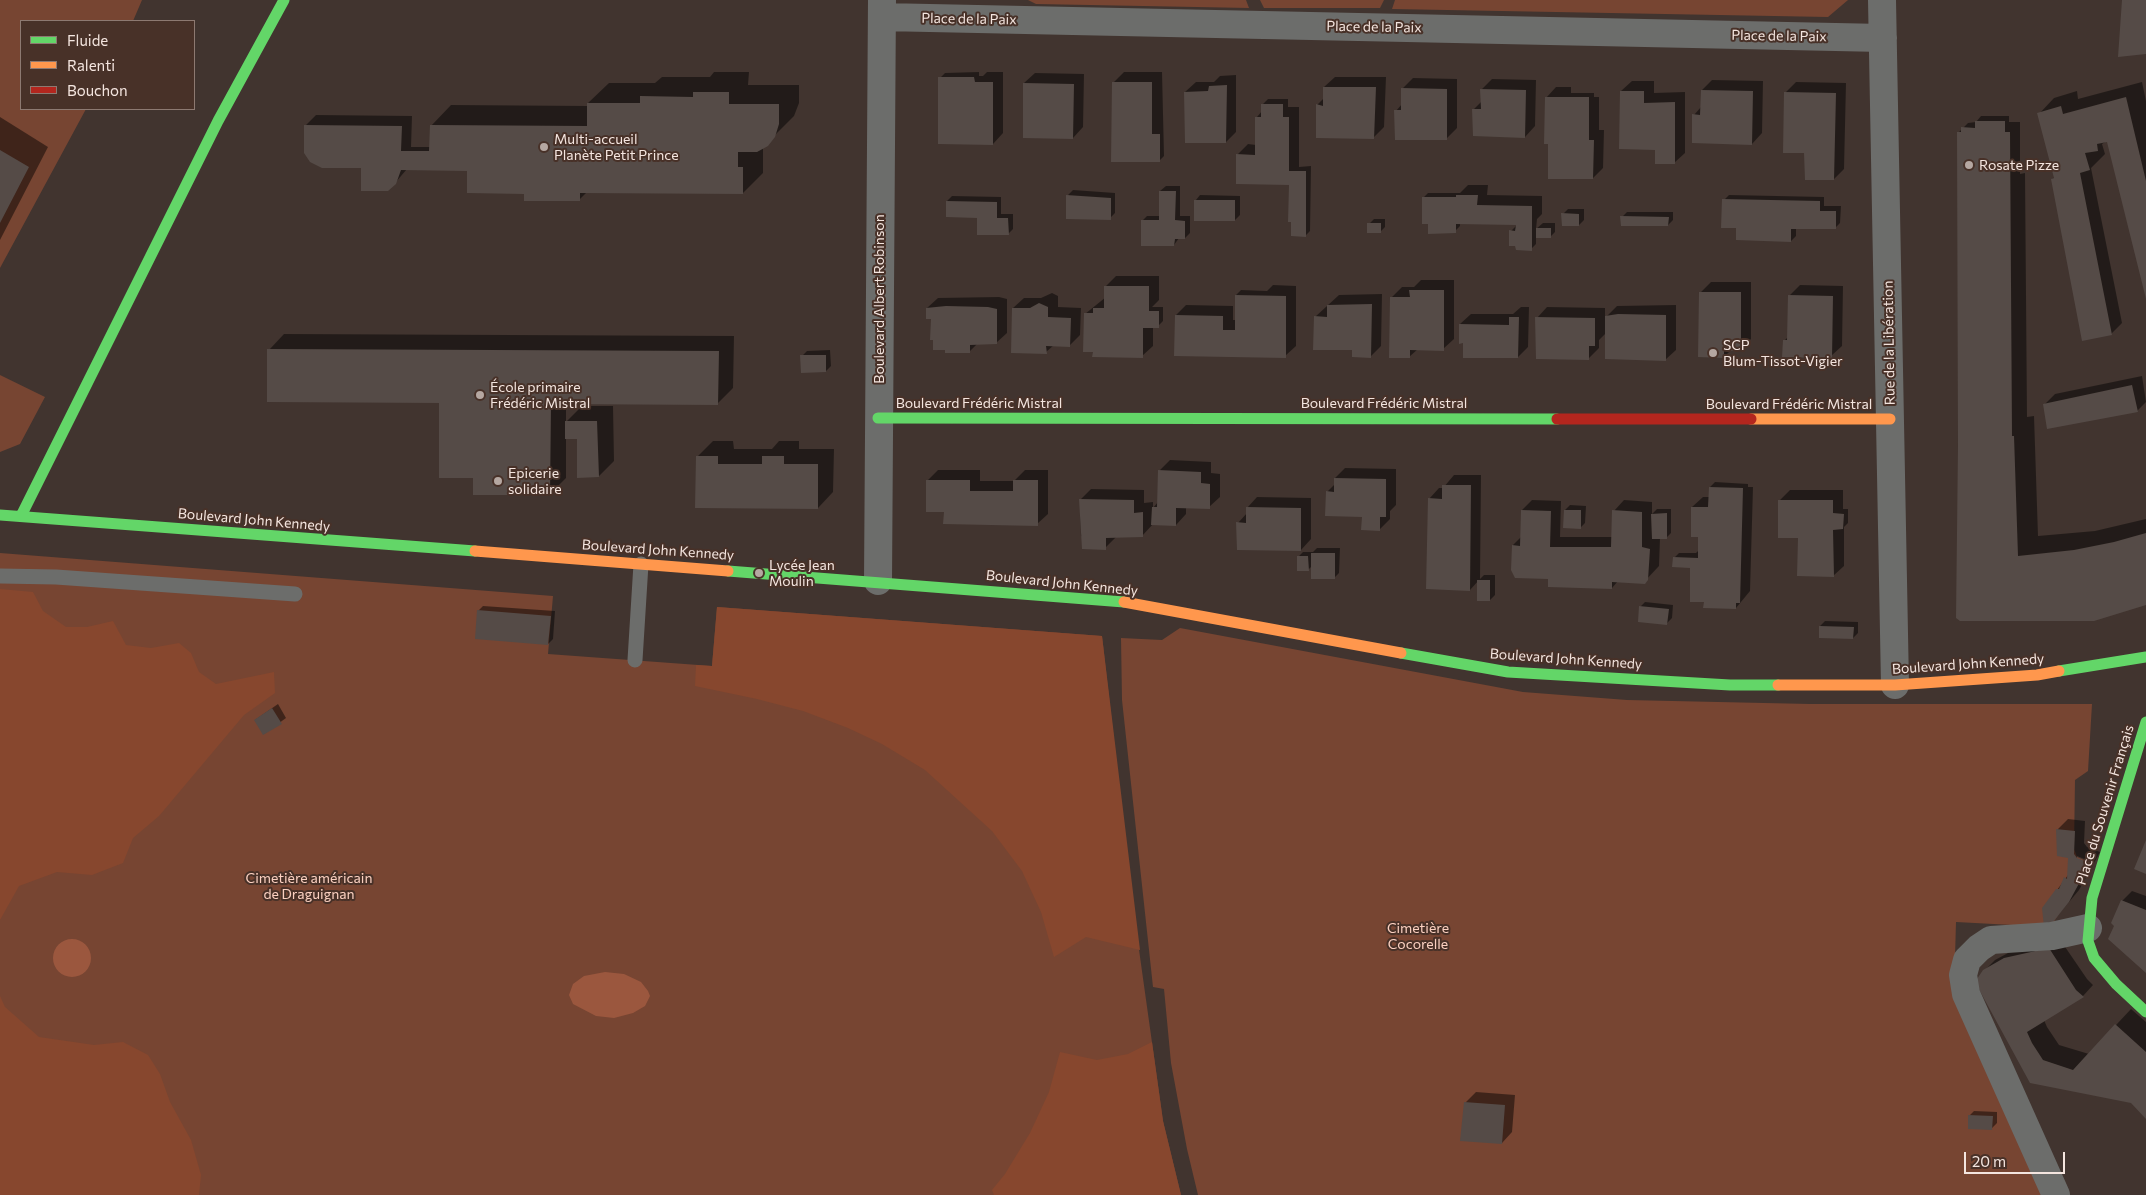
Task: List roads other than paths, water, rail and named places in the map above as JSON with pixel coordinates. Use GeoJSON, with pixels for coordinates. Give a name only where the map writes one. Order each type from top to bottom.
{"type":"FeatureCollection","features":[{"type":"Feature","properties":{"kind":"street"},"geometry":{"type":"LineString","coordinates":[[20,516],[44,472],[218,122],[284,0]]}},
{"type":"Feature","properties":{"kind":"street","name":"Rue de la Libération"},"geometry":{"type":"LineString","coordinates":[[1882,0],[1895,685]]}},
{"type":"Feature","properties":{"kind":"street","name":"Place de la Paix"},"geometry":{"type":"LineString","coordinates":[[882,9],[1883,38]]}},
{"type":"Feature","properties":{"kind":"street","name":"Boulevard Albert Robinson"},"geometry":{"type":"LineString","coordinates":[[878,581],[882,9]]}},
{"type":"Feature","properties":{"kind":"street","name":"Boulevard Frédéric Mistral"},"geometry":{"type":"LineString","coordinates":[[878,418],[1890,419]]}},
{"type":"Feature","properties":{"kind":"street","name":"Boulevard John Kennedy"},"geometry":{"type":"LineString","coordinates":[[0,515],[1111,600],[1508,672],[1730,685],[1895,685],[2038,675],[2146,657]]}},
{"type":"Feature","properties":{"kind":"street","name":"Place du Souvenir Français"},"geometry":{"type":"LineString","coordinates":[[2146,722],[2092,898],[2088,928],[2088,941],[2094,958],[2116,984],[2146,1012]]}},
{"type":"Feature","properties":{"kind":"street"},"geometry":{"type":"LineString","coordinates":[[2056,1195],[1966,994],[1963,976],[1967,960],[1979,948],[1991,940],[2052,936],[2088,928]]}},
{"type":"Feature","properties":{"kind":"lane"},"geometry":{"type":"LineString","coordinates":[[635,660],[641,564]]}},
{"type":"Feature","properties":{"kind":"lane"},"geometry":{"type":"LineString","coordinates":[[0,576],[56,577],[295,594]]}},
{"type":"Feature","properties":{"kind":"place","name":"Multi-accueil Planète Petit Prince"},"geometry":{"type":"Point","coordinates":[544,147]}},
{"type":"Feature","properties":{"kind":"place","name":"Rosate Pizze"},"geometry":{"type":"Point","coordinates":[1969,165]}},
{"type":"Feature","properties":{"kind":"place","name":"SCP Blum-Tissot-Vigier"},"geometry":{"type":"Point","coordinates":[1713,353]}},
{"type":"Feature","properties":{"kind":"place","name":"École primaire Frédéric Mistral"},"geometry":{"type":"Point","coordinates":[480,395]}},
{"type":"Feature","properties":{"kind":"place","name":"Epicerie solidaire"},"geometry":{"type":"Point","coordinates":[498,481]}},
{"type":"Feature","properties":{"kind":"place","name":"Lycée Jean Moulin"},"geometry":{"type":"Point","coordinates":[759,573]}},
{"type":"Feature","properties":{"kind":"park label","name":"Cimetière américain de Draguignan"},"geometry":{"type":"Point","coordinates":[309,886]}},
{"type":"Feature","properties":{"kind":"park label","name":"Cimetière Cocorelle"},"geometry":{"type":"Point","coordinates":[1418,936]}}]}
